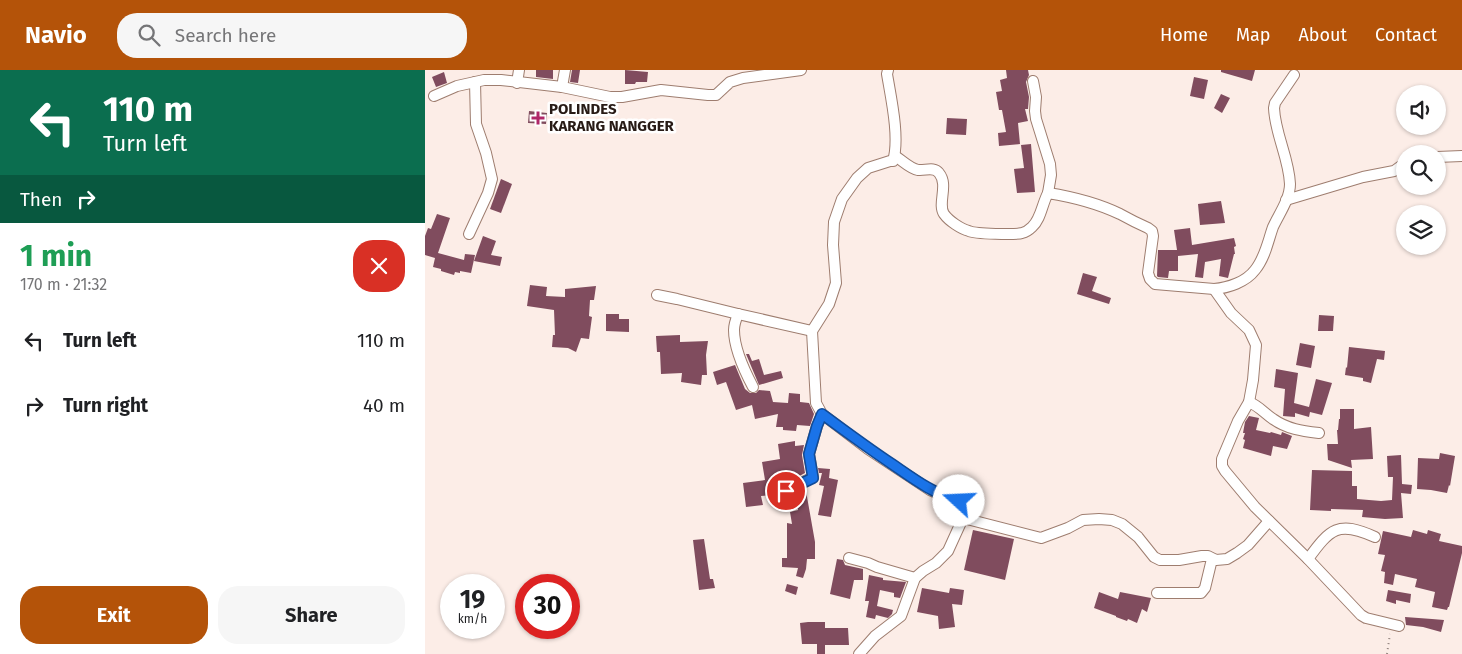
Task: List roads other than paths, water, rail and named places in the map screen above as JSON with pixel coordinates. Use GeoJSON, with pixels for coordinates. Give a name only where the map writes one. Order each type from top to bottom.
{"type":"FeatureCollection","features":[{"type":"Feature","properties":{"kind":"street"},"geometry":{"type":"LineString","coordinates":[[517,82],[519,70]]}},
{"type":"Feature","properties":{"kind":"street"},"geometry":{"type":"LineString","coordinates":[[562,87],[565,70]]}},
{"type":"Feature","properties":{"kind":"street"},"geometry":{"type":"LineString","coordinates":[[434,96],[457,86],[484,80],[501,80],[562,87],[622,98],[661,90],[716,95],[730,82],[743,78],[801,70]]}},
{"type":"Feature","properties":{"kind":"street"},"geometry":{"type":"LineString","coordinates":[[859,654],[875,636],[901,616],[915,578],[936,563],[947,550],[963,518],[965,507],[962,502],[930,490],[869,449],[822,414],[816,403],[812,330],[829,304],[836,283],[833,245],[834,222],[842,199],[857,178],[864,171],[893,161],[895,156],[895,130],[888,70]]}},
{"type":"Feature","properties":{"kind":"street"},"geometry":{"type":"LineString","coordinates":[[1048,193],[1087,201],[1119,214],[1152,231],[1148,273],[1150,279],[1155,284],[1214,289],[1237,284],[1255,271],[1287,200],[1290,184],[1274,108],[1275,103],[1294,75]]}},
{"type":"Feature","properties":{"kind":"street"},"geometry":{"type":"LineString","coordinates":[[895,156],[915,169],[932,169],[939,172],[942,178],[942,207],[945,215],[962,228],[971,232],[1009,235],[1024,233],[1038,221],[1048,193],[1051,176],[1051,164],[1036,119],[1033,81]]}},
{"type":"Feature","properties":{"kind":"street"},"geometry":{"type":"LineString","coordinates":[[469,234],[488,193],[491,178],[486,153],[476,124],[475,82]]}},
{"type":"Feature","properties":{"kind":"street"},"geometry":{"type":"LineString","coordinates":[[1446,157],[1462,156]]}},
{"type":"Feature","properties":{"kind":"street"},"geometry":{"type":"LineString","coordinates":[[1287,200],[1363,177],[1396,170]]}},
{"type":"Feature","properties":{"kind":"street"},"geometry":{"type":"LineString","coordinates":[[1214,289],[1231,313],[1249,330],[1257,345],[1249,402],[1238,421],[1222,459],[1222,466],[1269,521],[1361,615],[1395,626]]}},
{"type":"Feature","properties":{"kind":"street"},"geometry":{"type":"LineString","coordinates":[[657,295],[812,330]]}},
{"type":"Feature","properties":{"kind":"street"},"geometry":{"type":"LineString","coordinates":[[737,314],[734,328],[736,342],[746,373],[753,387]]}},
{"type":"Feature","properties":{"kind":"street"},"geometry":{"type":"LineString","coordinates":[[1249,402],[1293,430],[1319,433]]}},
{"type":"Feature","properties":{"kind":"street"},"geometry":{"type":"LineString","coordinates":[[786,491],[813,478],[809,454],[822,414]]}},
{"type":"Feature","properties":{"kind":"street"},"geometry":{"type":"LineString","coordinates":[[963,518],[1041,538],[1083,520],[1113,520],[1138,537],[1154,557],[1160,560],[1179,560],[1202,556],[1208,556],[1215,560],[1227,559],[1247,545],[1269,521]]}},
{"type":"Feature","properties":{"kind":"street"},"geometry":{"type":"LineString","coordinates":[[1308,559],[1321,540],[1335,530],[1343,528],[1358,529],[1375,537]]}},
{"type":"Feature","properties":{"kind":"street"},"geometry":{"type":"LineString","coordinates":[[849,558],[915,578]]}},
{"type":"Feature","properties":{"kind":"street"},"geometry":{"type":"LineString","coordinates":[[1157,593],[1201,593],[1205,588],[1212,559]]}},
{"type":"Feature","properties":{"kind":"place","name":"POLINDES KARANG NANGGER"},"geometry":{"type":"Point","coordinates":[538,118]}}]}
